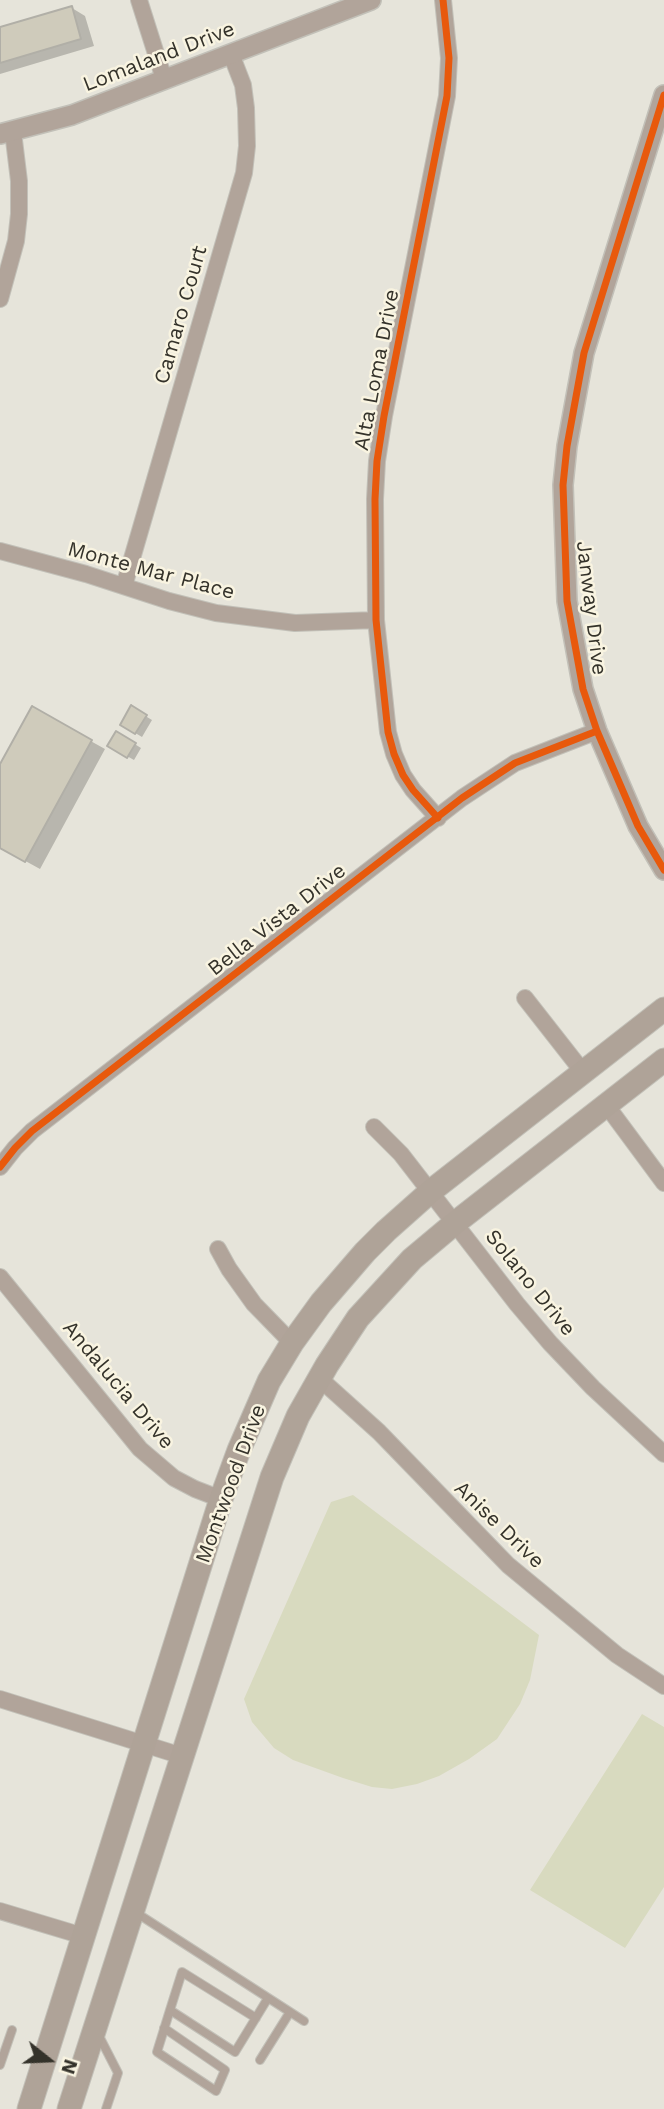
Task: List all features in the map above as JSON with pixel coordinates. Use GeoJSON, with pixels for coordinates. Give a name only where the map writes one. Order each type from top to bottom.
{"type":"FeatureCollection","features":[{"type":"Feature","properties":{"kind":"main road","name":"Montwood Drive"},"geometry":{"type":"LineString","coordinates":[[29,2109],[221,1499],[239,1450],[270,1381],[292,1343],[321,1303],[365,1252],[431,1191],[664,1009]]}},
{"type":"Feature","properties":{"kind":"main road","name":"Montwood Drive"},"geometry":{"type":"LineString","coordinates":[[69,2109],[272,1477],[319,1378],[358,1318],[412,1259],[454,1223],[664,1060]]}},
{"type":"Feature","properties":{"kind":"street"},"geometry":{"type":"LineString","coordinates":[[139,0],[164,79]]}},
{"type":"Feature","properties":{"kind":"street","name":"Lomaland Drive"},"geometry":{"type":"LineString","coordinates":[[6,133],[72,115],[231,54],[345,4],[371,0]]}},
{"type":"Feature","properties":{"kind":"street","name":"Alta Loma Drive"},"geometry":{"type":"LineString","coordinates":[[438,818],[412,790],[394,754],[388,732],[376,620],[375,499],[377,461],[447,96],[449,58],[443,0]]}},
{"type":"Feature","properties":{"kind":"street","name":"Camaro Court"},"geometry":{"type":"LineString","coordinates":[[124,586],[244,173],[247,146],[246,108],[243,85],[231,54]]}},
{"type":"Feature","properties":{"kind":"street","name":"Janway Drive"},"geometry":{"type":"LineString","coordinates":[[664,94],[584,353],[567,446],[563,507],[568,601],[583,689],[597,731],[638,826],[664,870]]}},
{"type":"Feature","properties":{"kind":"street"},"geometry":{"type":"LineString","coordinates":[[0,299],[16,241],[19,214],[19,181],[6,133]]}},
{"type":"Feature","properties":{"kind":"street","name":"Monte Mar Place"},"geometry":{"type":"LineString","coordinates":[[0,551],[181,604],[255,620],[295,623],[376,620]]}},
{"type":"Feature","properties":{"kind":"street","name":"Bella Vista Drive"},"geometry":{"type":"LineString","coordinates":[[0,1167],[32,1131],[462,798],[515,763],[597,731]]}},
{"type":"Feature","properties":{"kind":"street"},"geometry":{"type":"LineString","coordinates":[[525,998],[583,1072]]}},
{"type":"Feature","properties":{"kind":"street"},"geometry":{"type":"LineString","coordinates":[[607,1106],[664,1183]]}},
{"type":"Feature","properties":{"kind":"street","name":"Solano Drive"},"geometry":{"type":"LineString","coordinates":[[374,1127],[401,1154],[550,1343],[664,1454]]}},
{"type":"Feature","properties":{"kind":"street"},"geometry":{"type":"LineString","coordinates":[[218,1249],[254,1304],[292,1343]]}},
{"type":"Feature","properties":{"kind":"street","name":"Andalucia Drive"},"geometry":{"type":"LineString","coordinates":[[0,1277],[139,1449],[174,1478],[221,1499]]}},
{"type":"Feature","properties":{"kind":"street","name":"Anise Drive"},"geometry":{"type":"LineString","coordinates":[[319,1378],[379,1432],[508,1565],[617,1655],[664,1686]]}},
{"type":"Feature","properties":{"kind":"street"},"geometry":{"type":"LineString","coordinates":[[0,1699],[182,1756]]}},
{"type":"Feature","properties":{"kind":"street"},"geometry":{"type":"LineString","coordinates":[[0,1911],[83,1937]]}},
{"type":"Feature","properties":{"kind":"lane"},"geometry":{"type":"LineString","coordinates":[[132,1910],[303,2021]]}},
{"type":"Feature","properties":{"kind":"lane"},"geometry":{"type":"LineString","coordinates":[[164,2028],[225,2070],[216,2091],[157,2052],[164,2028],[182,1972],[256,2018]]}},
{"type":"Feature","properties":{"kind":"lane"},"geometry":{"type":"LineString","coordinates":[[170,2010],[235,2052],[268,1997]]}},
{"type":"Feature","properties":{"kind":"lane"},"geometry":{"type":"LineString","coordinates":[[260,2060],[290,2012]]}},
{"type":"Feature","properties":{"kind":"lane"},"geometry":{"type":"LineString","coordinates":[[95,2028],[118,2073],[106,2109]]}},
{"type":"Feature","properties":{"kind":"lane"},"geometry":{"type":"LineString","coordinates":[[0,2066],[12,2030]]}},
{"type":"Feature","properties":{"kind":"green space"},"geometry":{"type":"Polygon","coordinates":[[[353,1495],[539,1635],[530,1680],[520,1704],[497,1739],[439,1776],[392,1789],[372,1787],[293,1760],[274,1748],[252,1722],[244,1699],[331,1502],[353,1495]]]}},
{"type":"Feature","properties":{"kind":"green space"},"geometry":{"type":"Polygon","coordinates":[[[642,1714],[664,1727],[664,1887],[625,1948],[530,1890],[642,1714]]]}},
{"type":"Feature","properties":{"kind":"building"},"geometry":{"type":"Polygon","coordinates":[[[72,6],[81,39],[0,63],[0,27],[72,6]]]}},
{"type":"Feature","properties":{"kind":"building"},"geometry":{"type":"Polygon","coordinates":[[[131,705],[147,715],[135,734],[120,725],[131,705]]]}},
{"type":"Feature","properties":{"kind":"building"},"geometry":{"type":"Polygon","coordinates":[[[32,706],[92,740],[25,862],[0,848],[0,764],[32,706]]]}},
{"type":"Feature","properties":{"kind":"building"},"geometry":{"type":"Polygon","coordinates":[[[116,731],[136,743],[127,758],[107,746],[116,731]]]}},
{"type":"Feature","properties":{"kind":"cycle path"},"geometry":{"type":"LineString","coordinates":[[438,818],[403,775],[388,732],[376,620],[375,499],[377,461],[384,416],[447,96],[449,58],[443,0]]}},
{"type":"Feature","properties":{"kind":"cycle path"},"geometry":{"type":"LineString","coordinates":[[664,95],[584,353],[567,446],[563,485],[567,601],[583,689],[597,731],[638,826],[664,870]]}},
{"type":"Feature","properties":{"kind":"cycle path"},"geometry":{"type":"LineString","coordinates":[[0,1167],[32,1131],[462,798],[515,763],[597,731]]}}]}
